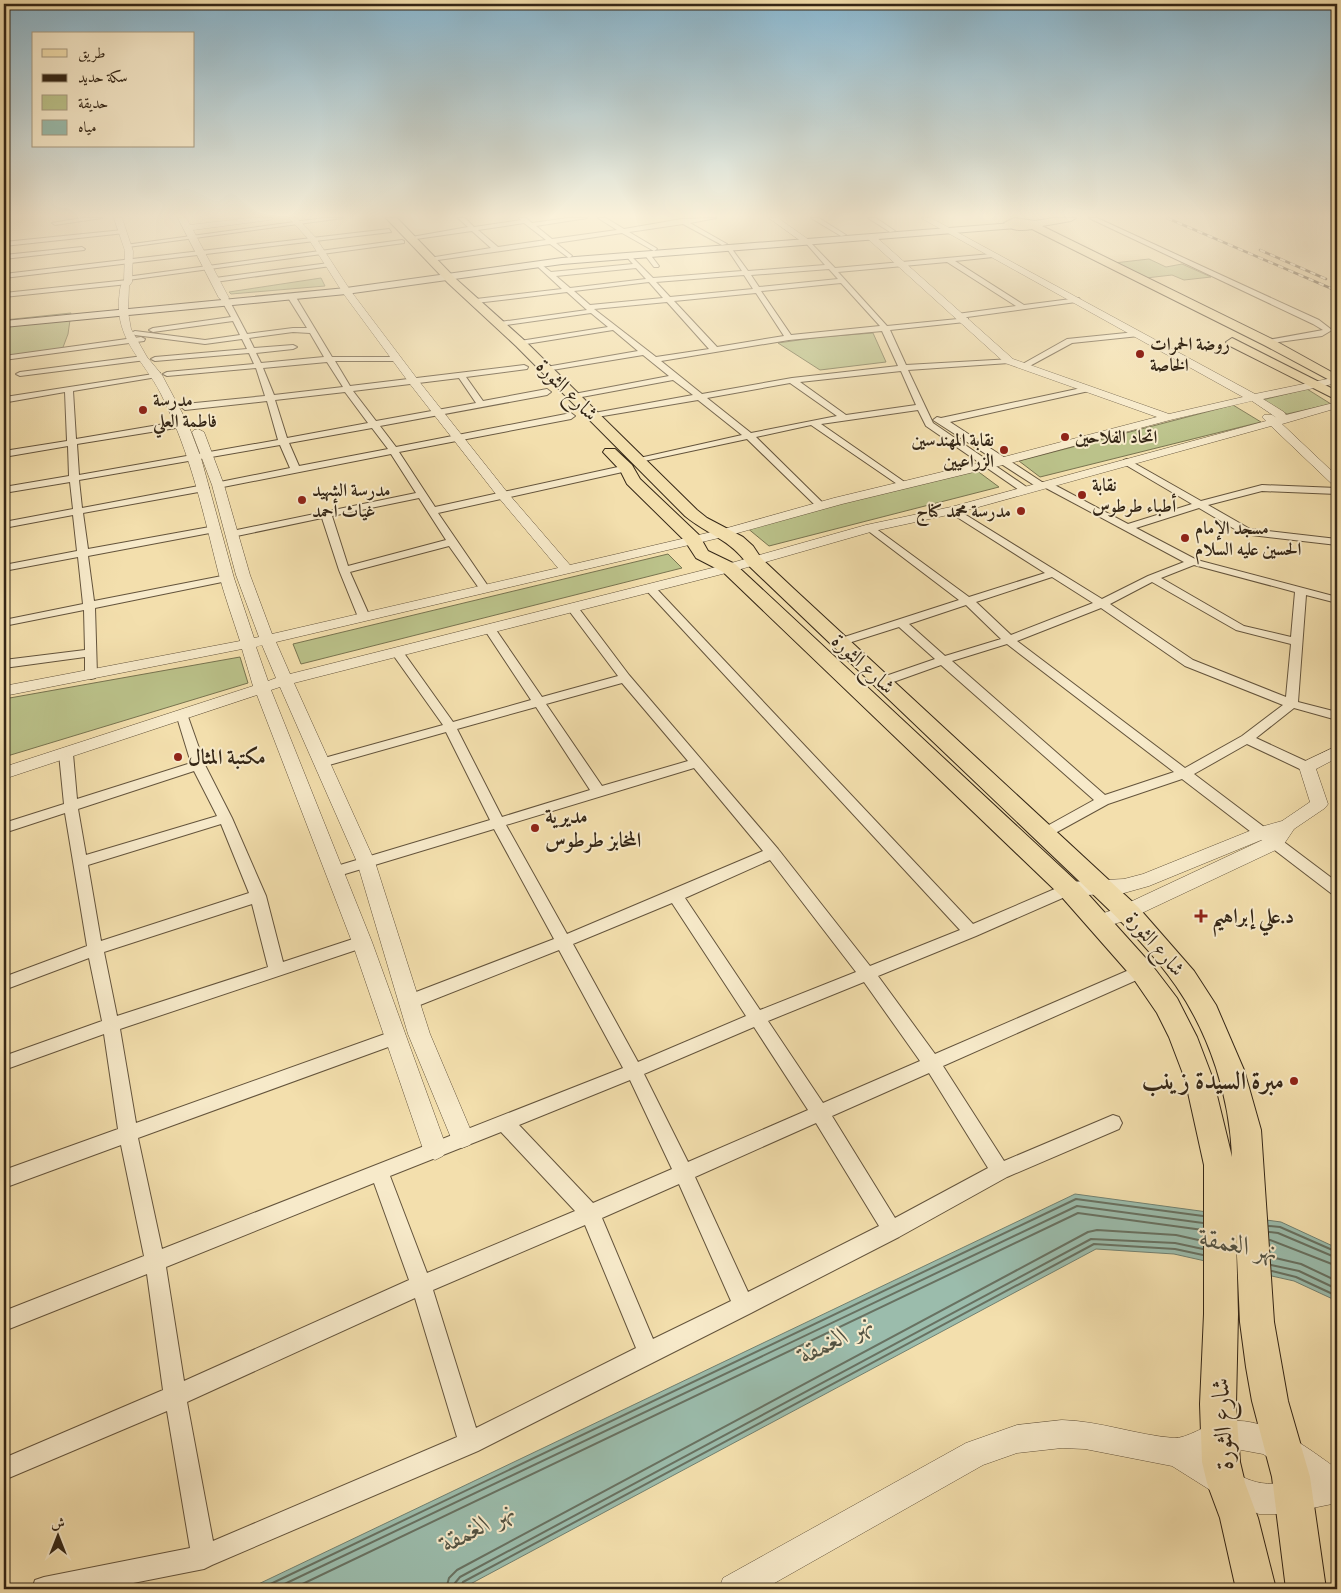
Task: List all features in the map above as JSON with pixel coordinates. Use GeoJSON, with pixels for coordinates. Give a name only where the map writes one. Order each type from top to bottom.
{"type":"FeatureCollection","features":[{"type":"Feature","properties":{"kind":"main road"},"geometry":{"type":"LineString","coordinates":[[4,320],[22,320],[309,292]]}},
{"type":"Feature","properties":{"kind":"main road"},"geometry":{"type":"LineString","coordinates":[[128,309],[319,292]]}},
{"type":"Feature","properties":{"kind":"main road","name":"شارع الثورة"},"geometry":{"type":"LineString","coordinates":[[454,292],[547,392],[572,407],[594,416],[633,464],[633,481],[693,539],[696,548],[703,556],[729,568],[1069,889],[1142,971],[1167,1006],[1183,1037],[1233,1166],[1268,1393],[1284,1450],[1294,1497],[1306,1589]]}},
{"type":"Feature","properties":{"kind":"main road","name":"شارع الثورة"},"geometry":{"type":"LineString","coordinates":[[464,292],[476,301],[546,369],[572,407],[633,464],[691,513],[742,546],[754,561],[881,682],[1127,911],[1185,979],[1211,1025],[1229,1067],[1246,1130],[1233,1166],[1221,1314],[1218,1404],[1221,1462],[1226,1483],[1239,1518],[1256,1589]]}},
{"type":"Feature","properties":{"kind":"main road"},"geometry":{"type":"LineString","coordinates":[[1169,292],[1268,342],[1337,380]]}},
{"type":"Feature","properties":{"kind":"main road"},"geometry":{"type":"LineString","coordinates":[[4,324],[22,320]]}},
{"type":"Feature","properties":{"kind":"main road"},"geometry":{"type":"LineString","coordinates":[[1218,335],[1337,396]]}},
{"type":"Feature","properties":{"kind":"street"},"geometry":{"type":"LineString","coordinates":[[4,294],[19,292]]}},
{"type":"Feature","properties":{"kind":"street"},"geometry":{"type":"LineString","coordinates":[[126,292],[128,309],[126,330],[136,337],[185,407],[211,487],[232,534],[243,575],[267,640],[366,862],[419,1034],[462,1138]]}},
{"type":"Feature","properties":{"kind":"street"},"geometry":{"type":"LineString","coordinates":[[221,292],[258,366],[270,398],[282,442],[296,470]]}},
{"type":"Feature","properties":{"kind":"street"},"geometry":{"type":"LineString","coordinates":[[347,292],[414,382],[503,495],[566,569]]}},
{"type":"Feature","properties":{"kind":"street"},"geometry":{"type":"LineString","coordinates":[[476,301],[542,292]]}},
{"type":"Feature","properties":{"kind":"street"},"geometry":{"type":"LineString","coordinates":[[572,292],[749,436],[820,505]]}},
{"type":"Feature","properties":{"kind":"street"},"geometry":{"type":"LineString","coordinates":[[663,292],[715,350]]}},
{"type":"Feature","properties":{"kind":"street"},"geometry":{"type":"LineString","coordinates":[[500,324],[668,298],[730,292]]}},
{"type":"Feature","properties":{"kind":"street"},"geometry":{"type":"LineString","coordinates":[[758,292],[788,338]]}},
{"type":"Feature","properties":{"kind":"street"},"geometry":{"type":"LineString","coordinates":[[854,292],[885,328],[920,407],[931,426],[1025,490]]}},
{"type":"Feature","properties":{"kind":"street"},"geometry":{"type":"LineString","coordinates":[[934,292],[1009,361],[1168,417]]}},
{"type":"Feature","properties":{"kind":"street"},"geometry":{"type":"LineString","coordinates":[[999,292],[1022,307]]}},
{"type":"Feature","properties":{"kind":"street"},"geometry":{"type":"LineString","coordinates":[[1061,292],[1250,397],[1255,408],[1280,421],[1337,482]]}},
{"type":"Feature","properties":{"kind":"street"},"geometry":{"type":"LineString","coordinates":[[1252,292],[1316,322],[1328,330],[1322,334],[1268,342]]}},
{"type":"Feature","properties":{"kind":"street"},"geometry":{"type":"LineString","coordinates":[[291,296],[348,390],[394,451],[452,542],[485,589]]}},
{"type":"Feature","properties":{"kind":"street"},"geometry":{"type":"LineString","coordinates":[[653,360],[788,338],[962,318],[1022,307],[1076,300]]}},
{"type":"Feature","properties":{"kind":"street"},"geometry":{"type":"LineString","coordinates":[[4,358],[234,319]]}},
{"type":"Feature","properties":{"kind":"street"},"geometry":{"type":"LineString","coordinates":[[520,343],[614,328]]}},
{"type":"Feature","properties":{"kind":"street"},"geometry":{"type":"LineString","coordinates":[[136,337],[205,342],[293,330],[312,331]]}},
{"type":"Feature","properties":{"kind":"street"},"geometry":{"type":"LineString","coordinates":[[1023,366],[1070,341],[1136,334]]}},
{"type":"Feature","properties":{"kind":"street"},"geometry":{"type":"LineString","coordinates":[[12,391],[250,351],[293,347]]}},
{"type":"Feature","properties":{"kind":"street"},"geometry":{"type":"LineString","coordinates":[[546,369],[644,352]]}},
{"type":"Feature","properties":{"kind":"street"},"geometry":{"type":"LineString","coordinates":[[12,391],[31,354]]}},
{"type":"Feature","properties":{"kind":"street"},"geometry":{"type":"LineString","coordinates":[[12,391],[68,388],[156,367],[258,366],[330,360],[397,359]]}},
{"type":"Feature","properties":{"kind":"street"},"geometry":{"type":"LineString","coordinates":[[594,416],[792,380],[903,368],[1009,361]]}},
{"type":"Feature","properties":{"kind":"street"},"geometry":{"type":"LineString","coordinates":[[156,367],[182,424],[201,457]]}},
{"type":"Feature","properties":{"kind":"street"},"geometry":{"type":"LineString","coordinates":[[185,407],[348,390],[524,367]]}},
{"type":"Feature","properties":{"kind":"street"},"geometry":{"type":"LineString","coordinates":[[461,376],[481,404]]}},
{"type":"Feature","properties":{"kind":"street"},"geometry":{"type":"LineString","coordinates":[[4,525],[460,438],[674,377]]}},
{"type":"Feature","properties":{"kind":"street"},"geometry":{"type":"LineString","coordinates":[[792,380],[844,417]]}},
{"type":"Feature","properties":{"kind":"street"},"geometry":{"type":"LineString","coordinates":[[4,691],[248,645],[723,533],[820,505],[1003,461],[1250,397],[1337,380]]}},
{"type":"Feature","properties":{"kind":"street"},"geometry":{"type":"LineString","coordinates":[[68,388],[74,478],[89,606],[90,675]]}},
{"type":"Feature","properties":{"kind":"street"},"geometry":{"type":"LineString","coordinates":[[941,421],[1086,389]]}},
{"type":"Feature","properties":{"kind":"street"},"geometry":{"type":"LineString","coordinates":[[4,490],[201,457],[547,392]]}},
{"type":"Feature","properties":{"kind":"street"},"geometry":{"type":"LineString","coordinates":[[4,773],[286,680],[729,568],[871,528],[953,510],[1337,405]]}},
{"type":"Feature","properties":{"kind":"street"},"geometry":{"type":"LineString","coordinates":[[432,511],[814,422],[920,407]]}},
{"type":"Feature","properties":{"kind":"street"},"geometry":{"type":"LineString","coordinates":[[927,417],[941,421],[1043,485],[1193,562],[1337,600]]}},
{"type":"Feature","properties":{"kind":"street"},"geometry":{"type":"LineString","coordinates":[[814,422],[903,485]]}},
{"type":"Feature","properties":{"kind":"street"},"geometry":{"type":"LineString","coordinates":[[4,454],[182,424]]}},
{"type":"Feature","properties":{"kind":"street"},"geometry":{"type":"LineString","coordinates":[[1127,462],[1247,532],[1337,542]]}},
{"type":"Feature","properties":{"kind":"street"},"geometry":{"type":"LineString","coordinates":[[211,487],[215,529],[227,578],[262,688],[362,942],[435,1149]]}},
{"type":"Feature","properties":{"kind":"street"},"geometry":{"type":"LineString","coordinates":[[1128,527],[1198,505],[1262,488],[1337,492]]}},
{"type":"Feature","properties":{"kind":"street"},"geometry":{"type":"LineString","coordinates":[[232,534],[423,494]]}},
{"type":"Feature","properties":{"kind":"street"},"geometry":{"type":"LineString","coordinates":[[953,510],[1102,604],[1189,663],[1292,704],[1337,716]]}},
{"type":"Feature","properties":{"kind":"street"},"geometry":{"type":"LineString","coordinates":[[326,514],[344,570],[364,617]]}},
{"type":"Feature","properties":{"kind":"street"},"geometry":{"type":"LineString","coordinates":[[871,528],[968,601],[1009,640],[1186,773],[1337,890]]}},
{"type":"Feature","properties":{"kind":"street"},"geometry":{"type":"LineString","coordinates":[[4,568],[215,529]]}},
{"type":"Feature","properties":{"kind":"street"},"geometry":{"type":"LineString","coordinates":[[344,570],[452,542]]}},
{"type":"Feature","properties":{"kind":"street"},"geometry":{"type":"LineString","coordinates":[[881,682],[1009,640],[1102,604],[1152,578],[1193,562]]}},
{"type":"Feature","properties":{"kind":"street"},"geometry":{"type":"LineString","coordinates":[[839,642],[1052,574]]}},
{"type":"Feature","properties":{"kind":"street"},"geometry":{"type":"LineString","coordinates":[[4,623],[227,578]]}},
{"type":"Feature","properties":{"kind":"street"},"geometry":{"type":"LineString","coordinates":[[1152,578],[1240,628],[1297,642]]}},
{"type":"Feature","properties":{"kind":"street"},"geometry":{"type":"LineString","coordinates":[[650,588],[972,932]]}},
{"type":"Feature","properties":{"kind":"street"},"geometry":{"type":"LineString","coordinates":[[1043,834],[1103,801],[1186,773],[1247,739],[1292,704],[1301,590]]}},
{"type":"Feature","properties":{"kind":"street"},"geometry":{"type":"LineString","coordinates":[[573,608],[625,678],[773,853],[866,974],[932,1063],[1000,1172]]}},
{"type":"Feature","properties":{"kind":"street"},"geometry":{"type":"LineString","coordinates":[[900,622],[1103,801]]}},
{"type":"Feature","properties":{"kind":"street"},"geometry":{"type":"LineString","coordinates":[[490,629],[598,791]]}},
{"type":"Feature","properties":{"kind":"street"},"geometry":{"type":"LineString","coordinates":[[4,664],[91,652]]}},
{"type":"Feature","properties":{"kind":"street"},"geometry":{"type":"LineString","coordinates":[[397,652],[449,726],[498,823],[634,1071],[684,1173],[744,1306]]}},
{"type":"Feature","properties":{"kind":"street"},"geometry":{"type":"LineString","coordinates":[[322,762],[625,678]]}},
{"type":"Feature","properties":{"kind":"street"},"geometry":{"type":"LineString","coordinates":[[182,714],[198,765],[225,818],[258,896],[277,970]]}},
{"type":"Feature","properties":{"kind":"street"},"geometry":{"type":"LineString","coordinates":[[1098,922],[1127,911],[1269,837],[1319,804],[1307,767],[1247,739]]}},
{"type":"Feature","properties":{"kind":"street"},"geometry":{"type":"LineString","coordinates":[[1307,767],[1337,751]]}},
{"type":"Feature","properties":{"kind":"street"},"geometry":{"type":"LineString","coordinates":[[66,754],[71,806],[80,862],[111,1024],[128,1133],[155,1262],[175,1396],[204,1557]]}},
{"type":"Feature","properties":{"kind":"street"},"geometry":{"type":"LineString","coordinates":[[335,872],[695,762]]}},
{"type":"Feature","properties":{"kind":"street"},"geometry":{"type":"LineString","coordinates":[[4,828],[198,765]]}},
{"type":"Feature","properties":{"kind":"street"},"geometry":{"type":"LineString","coordinates":[[80,862],[225,818]]}},
{"type":"Feature","properties":{"kind":"street"},"geometry":{"type":"LineString","coordinates":[[4,1321],[155,1262],[379,1170],[634,1071],[758,1018],[972,932],[1069,889],[1124,886],[1149,880],[1269,837]]}},
{"type":"Feature","properties":{"kind":"street"},"geometry":{"type":"LineString","coordinates":[[409,1002],[564,943],[773,853]]}},
{"type":"Feature","properties":{"kind":"street"},"geometry":{"type":"LineString","coordinates":[[4,984],[95,948],[258,896]]}},
{"type":"Feature","properties":{"kind":"street"},"geometry":{"type":"LineString","coordinates":[[676,896],[758,1018],[892,1230]]}},
{"type":"Feature","properties":{"kind":"street"},"geometry":{"type":"LineString","coordinates":[[4,1063],[111,1024],[362,942]]}},
{"type":"Feature","properties":{"kind":"street"},"geometry":{"type":"LineString","coordinates":[[4,1468],[175,1396],[421,1285],[820,1114],[1142,971]]}},
{"type":"Feature","properties":{"kind":"street"},"geometry":{"type":"LineString","coordinates":[[4,1179],[396,1037]]}},
{"type":"Feature","properties":{"kind":"street"},"geometry":{"type":"LineString","coordinates":[[504,1122],[590,1214],[649,1354]]}},
{"type":"Feature","properties":{"kind":"street"},"geometry":{"type":"LineString","coordinates":[[44,1589],[204,1557],[470,1443],[744,1306],[1000,1172],[1112,1123]]}},
{"type":"Feature","properties":{"kind":"street"},"geometry":{"type":"LineString","coordinates":[[379,1170],[421,1285],[470,1443]]}},
{"type":"Feature","properties":{"kind":"street"},"geometry":{"type":"LineString","coordinates":[[1177,1453],[1220,1436],[1234,1434],[1250,1436],[1267,1441],[1284,1450],[1337,1487]]}},
{"type":"Feature","properties":{"kind":"street"},"geometry":{"type":"LineString","coordinates":[[734,1589],[976,1453],[1003,1443],[1039,1435],[1086,1435],[1177,1453],[1236,1490],[1259,1499],[1272,1500],[1294,1497],[1337,1487]]}},
{"type":"Feature","properties":{"kind":"green space"},"geometry":{"type":"Polygon","coordinates":[[[229,292],[251,292],[231,294],[229,292]]]}},
{"type":"Feature","properties":{"kind":"green space"},"geometry":{"type":"Polygon","coordinates":[[[71,313],[68,334],[62,350],[4,358],[4,320],[71,313]]]}},
{"type":"Feature","properties":{"kind":"green space"},"geometry":{"type":"Polygon","coordinates":[[[873,333],[886,362],[820,370],[778,343],[820,337],[873,333]]]}},
{"type":"Feature","properties":{"kind":"green space"},"geometry":{"type":"Polygon","coordinates":[[[1307,389],[1331,404],[1287,414],[1262,400],[1307,389]]]}},
{"type":"Feature","properties":{"kind":"green space"},"geometry":{"type":"Polygon","coordinates":[[[1233,405],[1261,422],[1040,477],[1019,461],[1233,405]]]}},
{"type":"Feature","properties":{"kind":"green space"},"geometry":{"type":"Polygon","coordinates":[[[976,470],[999,487],[769,546],[746,527],[976,470]]]}},
{"type":"Feature","properties":{"kind":"green space"},"geometry":{"type":"Polygon","coordinates":[[[668,554],[682,568],[301,664],[293,644],[668,554]]]}},
{"type":"Feature","properties":{"kind":"green space"},"geometry":{"type":"Polygon","coordinates":[[[240,657],[248,683],[4,757],[4,699],[240,657]]]}},
{"type":"Feature","properties":{"kind":"water","name":"نهر الغمقة"},"geometry":{"type":"Polygon","coordinates":[[[1075,1194],[1281,1222],[1337,1248],[1337,1301],[1294,1281],[1174,1254],[1096,1249],[461,1589],[248,1589],[1075,1194]]]}},
{"type":"Feature","properties":{"kind":"place","name":"روضة الحمرات الخاصة"},"geometry":{"type":"Point","coordinates":[1140,354]}},
{"type":"Feature","properties":{"kind":"place","name":"مدرسة فاطمة العلي"},"geometry":{"type":"Point","coordinates":[143,410]}},
{"type":"Feature","properties":{"kind":"place","name":"اتحاد الفلاحين"},"geometry":{"type":"Point","coordinates":[1065,437]}},
{"type":"Feature","properties":{"kind":"place","name":"نقابة المهندسين الزراعيين"},"geometry":{"type":"Point","coordinates":[1004,450]}},
{"type":"Feature","properties":{"kind":"place","name":"نقابة أطباء طرطوس"},"geometry":{"type":"Point","coordinates":[1082,495]}},
{"type":"Feature","properties":{"kind":"place","name":"مدرسة الشهيد غياث أحمد"},"geometry":{"type":"Point","coordinates":[302,500]}},
{"type":"Feature","properties":{"kind":"place","name":"مدرسة محمد كناج"},"geometry":{"type":"Point","coordinates":[1021,511]}},
{"type":"Feature","properties":{"kind":"place","name":"مسجد الإمام الحسين عليه السلام"},"geometry":{"type":"Point","coordinates":[1185,538]}},
{"type":"Feature","properties":{"kind":"place","name":"مكتبة المثال"},"geometry":{"type":"Point","coordinates":[178,757]}},
{"type":"Feature","properties":{"kind":"place","name":"مديرية المخابز طرطوس"},"geometry":{"type":"Point","coordinates":[535,828]}},
{"type":"Feature","properties":{"kind":"place","name":"د.علي إبراهيم"},"geometry":{"type":"Point","coordinates":[1201,916]}},
{"type":"Feature","properties":{"kind":"place","name":"مبرة السيدة زينب"},"geometry":{"type":"Point","coordinates":[1294,1081]}}]}
